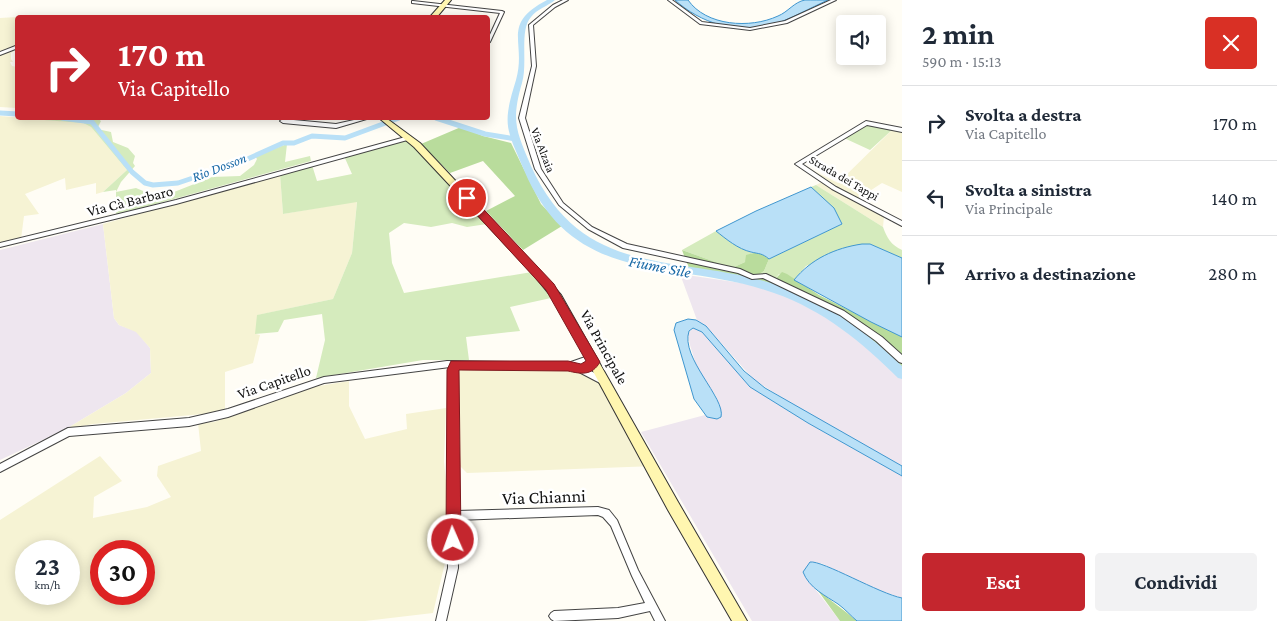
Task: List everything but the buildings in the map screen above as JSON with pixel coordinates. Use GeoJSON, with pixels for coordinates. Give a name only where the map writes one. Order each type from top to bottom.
{"type":"FeatureCollection","features":[{"type":"Feature","properties":{"kind":"main road"},"geometry":{"type":"LineString","coordinates":[[435,15],[446,2]]}},
{"type":"Feature","properties":{"kind":"main road","name":"Via Principale"},"geometry":{"type":"LineString","coordinates":[[386,121],[409,138],[550,287],[740,621]]}},
{"type":"Feature","properties":{"kind":"street","name":"Via Alzaia"},"geometry":{"type":"LineString","coordinates":[[566,0],[554,6],[531,25],[534,66],[522,118],[538,169],[561,204],[578,219],[619,244],[651,253],[740,271],[752,277],[764,276],[842,313],[879,338],[902,360]]}},
{"type":"Feature","properties":{"kind":"street"},"geometry":{"type":"LineString","coordinates":[[670,0],[701,23],[744,29],[777,25],[834,0]]}},
{"type":"Feature","properties":{"kind":"street"},"geometry":{"type":"LineString","coordinates":[[414,2],[446,2],[502,12],[490,33]]}},
{"type":"Feature","properties":{"kind":"street"},"geometry":{"type":"LineString","coordinates":[[490,23],[496,24]]}},
{"type":"Feature","properties":{"kind":"street"},"geometry":{"type":"LineString","coordinates":[[0,54],[15,47]]}},
{"type":"Feature","properties":{"kind":"street"},"geometry":{"type":"LineString","coordinates":[[283,121],[336,126],[359,120]]}},
{"type":"Feature","properties":{"kind":"street","name":"Strada dei Tappi"},"geometry":{"type":"LineString","coordinates":[[902,130],[866,123],[798,164],[841,192],[902,224]]}},
{"type":"Feature","properties":{"kind":"street","name":"Via Cà Barbaro"},"geometry":{"type":"LineString","coordinates":[[0,246],[176,202],[409,138]]}},
{"type":"Feature","properties":{"kind":"street"},"geometry":{"type":"LineString","coordinates":[[581,369],[586,368],[592,360]]}},
{"type":"Feature","properties":{"kind":"street","name":"Via Capitello"},"geometry":{"type":"LineString","coordinates":[[568,366],[592,360]]}},
{"type":"Feature","properties":{"kind":"street"},"geometry":{"type":"LineString","coordinates":[[442,621],[452,568],[453,370],[455,364]]}},
{"type":"Feature","properties":{"kind":"street","name":"Via Capitello"},"geometry":{"type":"LineString","coordinates":[[0,468],[53,439],[78,430],[189,422],[228,413],[324,380],[455,364],[568,366],[581,369],[604,382]]}},
{"type":"Feature","properties":{"kind":"street","name":"Via Chianni"},"geometry":{"type":"LineString","coordinates":[[453,516],[598,511],[606,513],[614,523],[660,621]]}},
{"type":"Feature","properties":{"kind":"street"},"geometry":{"type":"LineString","coordinates":[[554,616],[618,612],[652,606]]}},
{"type":"Feature","properties":{"kind":"shaded area"},"geometry":{"type":"Polygon","coordinates":[[[15,17],[15,50],[11,53],[13,62],[10,62],[12,66],[15,67],[15,108],[0,107],[0,18],[15,17]]]}},
{"type":"Feature","properties":{"kind":"shaded area"},"geometry":{"type":"Polygon","coordinates":[[[0,116],[15,117],[15,120],[83,123],[91,127],[127,170],[103,192],[96,194],[96,183],[66,190],[65,178],[25,194],[39,214],[24,216],[21,239],[0,244],[0,116]]]}},
{"type":"Feature","properties":{"kind":"shaded area"},"geometry":{"type":"Polygon","coordinates":[[[893,129],[902,130],[902,192],[882,183],[859,198],[884,216],[883,227],[816,185],[824,181],[802,165],[838,183],[893,129]]]}},
{"type":"Feature","properties":{"kind":"shaded area"},"geometry":{"type":"Polygon","coordinates":[[[280,174],[283,214],[357,201],[352,253],[333,299],[258,315],[256,334],[260,335],[253,363],[225,372],[225,409],[214,413],[93,424],[66,429],[126,393],[151,373],[150,348],[136,332],[119,325],[114,318],[103,224],[280,174]]]}},
{"type":"Feature","properties":{"kind":"shaded area"},"geometry":{"type":"Polygon","coordinates":[[[103,224],[114,318],[119,325],[136,331],[150,348],[151,373],[126,393],[66,429],[0,460],[0,250],[103,224]]]}},
{"type":"Feature","properties":{"kind":"shaded area"},"geometry":{"type":"Polygon","coordinates":[[[680,274],[748,284],[805,301],[846,323],[885,352],[902,369],[902,466],[816,419],[754,380],[706,326],[697,320],[680,274]]]}},
{"type":"Feature","properties":{"kind":"shaded area"},"geometry":{"type":"Polygon","coordinates":[[[695,328],[702,332],[750,387],[808,423],[902,476],[902,598],[873,589],[821,563],[809,581],[840,621],[752,621],[641,432],[705,415],[714,419],[720,418],[716,396],[698,371],[690,345],[688,334],[695,328]]]}},
{"type":"Feature","properties":{"kind":"shaded area"},"geometry":{"type":"Polygon","coordinates":[[[458,368],[569,369],[598,380],[655,466],[467,473],[456,462],[458,368]]]}},
{"type":"Feature","properties":{"kind":"shaded area"},"geometry":{"type":"Polygon","coordinates":[[[349,381],[349,406],[365,439],[407,429],[406,414],[446,408],[444,462],[449,509],[449,546],[433,613],[365,621],[0,621],[0,520],[100,456],[122,481],[94,497],[93,518],[147,507],[171,497],[157,476],[158,466],[201,451],[198,423],[214,422],[301,389],[349,381]]]}},
{"type":"Feature","properties":{"kind":"green space"},"geometry":{"type":"Polygon","coordinates":[[[44,120],[100,120],[101,121],[97,129],[111,132],[113,142],[128,148],[135,156],[133,163],[135,166],[121,182],[116,192],[116,190],[103,192],[127,170],[91,127],[83,123],[44,120]]]}},
{"type":"Feature","properties":{"kind":"green space"},"geometry":{"type":"Polygon","coordinates":[[[869,123],[893,129],[870,150],[844,138],[869,123]]]}},
{"type":"Feature","properties":{"kind":"green space"},"geometry":{"type":"Polygon","coordinates":[[[461,127],[483,136],[511,143],[541,204],[562,226],[523,250],[486,211],[515,196],[483,161],[450,173],[421,144],[461,127]]]}},
{"type":"Feature","properties":{"kind":"green space"},"geometry":{"type":"Polygon","coordinates":[[[407,140],[487,224],[467,227],[452,223],[431,227],[404,223],[389,233],[392,263],[404,293],[532,272],[551,298],[510,307],[520,331],[466,337],[469,360],[423,360],[316,378],[325,340],[322,314],[284,320],[278,332],[255,334],[257,315],[333,299],[352,253],[357,202],[283,214],[280,174],[312,165],[317,181],[352,174],[344,156],[407,140]]]}},
{"type":"Feature","properties":{"kind":"green space"},"geometry":{"type":"Polygon","coordinates":[[[287,144],[285,162],[310,156],[311,161],[116,215],[116,192],[136,188],[155,196],[164,196],[212,177],[240,176],[254,165],[257,159],[255,156],[287,144]]]}},
{"type":"Feature","properties":{"kind":"green space"},"geometry":{"type":"Polygon","coordinates":[[[816,185],[883,227],[890,241],[902,250],[902,258],[870,244],[806,266],[794,280],[791,277],[779,274],[775,279],[761,278],[758,275],[764,271],[769,259],[842,224],[811,187],[816,185]]]}},
{"type":"Feature","properties":{"kind":"green space"},"geometry":{"type":"Polygon","coordinates":[[[716,231],[730,242],[752,253],[745,262],[732,268],[682,250],[716,231]]]}},
{"type":"Feature","properties":{"kind":"green space"},"geometry":{"type":"Polygon","coordinates":[[[682,250],[732,268],[745,262],[746,255],[757,252],[762,254],[769,259],[764,271],[758,275],[761,278],[775,279],[782,272],[787,274],[819,295],[902,337],[902,369],[875,344],[829,312],[812,303],[767,286],[689,269],[682,250]]]}},
{"type":"Feature","properties":{"kind":"green space"},"geometry":{"type":"Polygon","coordinates":[[[816,588],[826,597],[857,621],[840,621],[816,588]]]}},
{"type":"Feature","properties":{"kind":"water"},"geometry":{"type":"Polygon","coordinates":[[[675,0],[688,0],[696,9],[717,20],[742,24],[755,23],[778,16],[805,0],[828,0],[779,23],[746,29],[733,28],[708,21],[675,0]]]}},
{"type":"Feature","properties":{"kind":"water"},"geometry":{"type":"Polygon","coordinates":[[[811,187],[834,208],[842,224],[769,259],[746,251],[716,231],[756,211],[811,187]]]}},
{"type":"Feature","properties":{"kind":"water"},"geometry":{"type":"Polygon","coordinates":[[[870,244],[902,258],[902,337],[794,280],[816,260],[842,248],[870,244]]]}},
{"type":"Feature","properties":{"kind":"water"},"geometry":{"type":"Polygon","coordinates":[[[688,319],[696,320],[706,326],[744,371],[765,388],[902,466],[902,476],[808,423],[750,387],[702,332],[693,328],[689,331],[688,342],[691,353],[721,409],[721,417],[717,419],[707,417],[694,399],[674,330],[676,323],[688,319]]]}},
{"type":"Feature","properties":{"kind":"water"},"geometry":{"type":"Polygon","coordinates":[[[810,562],[826,566],[902,598],[902,621],[857,621],[841,606],[809,583],[803,572],[810,562]]]}},
{"type":"Feature","properties":{"kind":"waterway","name":"Fiume Sile"},"geometry":{"type":"LineString","coordinates":[[552,0],[536,8],[522,25],[522,65],[513,104],[511,124],[515,140],[530,175],[553,211],[575,233],[600,249],[627,259],[656,266],[746,281],[794,296],[828,313],[844,324],[874,347],[902,374]]}},
{"type":"Feature","properties":{"kind":"waterway","name":"Rio Dosson"},"geometry":{"type":"LineString","coordinates":[[0,113],[15,114]]}},
{"type":"Feature","properties":{"kind":"waterway","name":"Rio Dosson"},"geometry":{"type":"LineString","coordinates":[[77,120],[92,122],[132,172],[145,183],[153,185],[178,183],[243,161],[283,143],[294,143],[312,136],[345,138],[394,120]]}},
{"type":"Feature","properties":{"kind":"waterway","name":"Rio Dosson"},"geometry":{"type":"LineString","coordinates":[[442,120],[485,134],[516,139]]}},
{"type":"Feature","properties":{"kind":"route"},"geometry":{"type":"LineString","coordinates":[[453,540],[453,370],[455,364],[568,366],[581,369],[594,362],[550,287],[467,198]]}}]}
